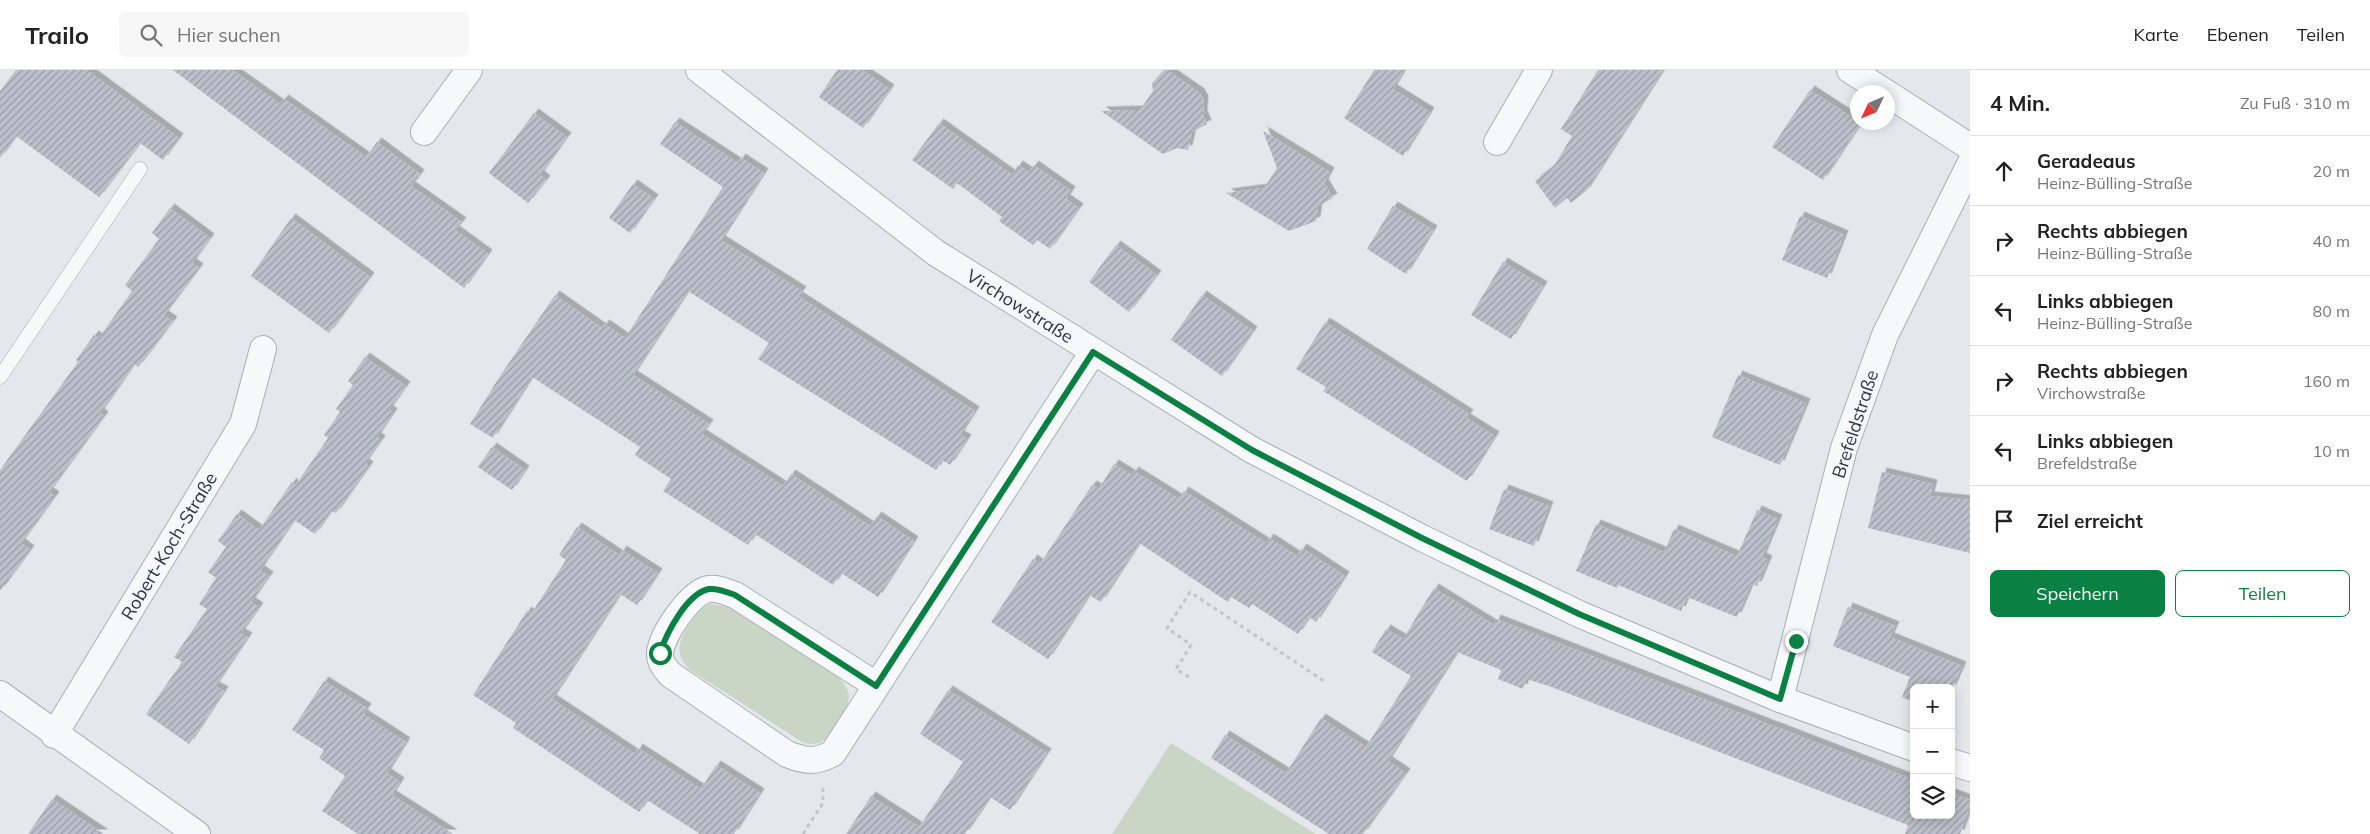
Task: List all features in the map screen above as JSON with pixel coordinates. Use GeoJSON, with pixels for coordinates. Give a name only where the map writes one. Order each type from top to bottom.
{"type":"FeatureCollection","features":[{"type":"Feature","properties":{"kind":"street"},"geometry":{"type":"LineString","coordinates":[[424,132],[469,70]]}},
{"type":"Feature","properties":{"kind":"street","name":"Virchowstraße"},"geometry":{"type":"LineString","coordinates":[[699,70],[936,253],[1252,450],[1422,538],[1579,614],[1780,699],[1910,747]]}},
{"type":"Feature","properties":{"kind":"street"},"geometry":{"type":"LineString","coordinates":[[1497,142],[1539,70]]}},
{"type":"Feature","properties":{"kind":"street"},"geometry":{"type":"LineString","coordinates":[[1850,70],[1873,85]]}},
{"type":"Feature","properties":{"kind":"street"},"geometry":{"type":"LineString","coordinates":[[1895,99],[1970,147]]}},
{"type":"Feature","properties":{"kind":"street","name":"Brefeldstraße"},"geometry":{"type":"LineString","coordinates":[[1780,699],[1844,448],[1885,335],[1970,164]]}},
{"type":"Feature","properties":{"kind":"street","name":"Robert-Koch-Straße"},"geometry":{"type":"LineString","coordinates":[[54,735],[243,424],[263,349]]}},
{"type":"Feature","properties":{"kind":"street"},"geometry":{"type":"LineString","coordinates":[[876,686],[735,595],[718,589],[706,590],[698,594],[676,618],[660,653],[664,667],[671,675],[787,754],[805,761],[822,760],[833,753],[1093,352]]}},
{"type":"Feature","properties":{"kind":"street"},"geometry":{"type":"LineString","coordinates":[[0,694],[54,735],[197,834]]}},
{"type":"Feature","properties":{"kind":"street"},"geometry":{"type":"LineString","coordinates":[[1955,763],[1970,768]]}},
{"type":"Feature","properties":{"kind":"lane"},"geometry":{"type":"LineString","coordinates":[[0,378],[140,169]]}},
{"type":"Feature","properties":{"kind":"path"},"geometry":{"type":"LineString","coordinates":[[1189,678],[1176,669],[1191,645],[1167,628],[1190,592],[1327,683]]}},
{"type":"Feature","properties":{"kind":"path"},"geometry":{"type":"LineString","coordinates":[[803,834],[823,803],[822,760]]}},
{"type":"Feature","properties":{"kind":"green space"},"geometry":{"type":"Polygon","coordinates":[[[710,604],[733,608],[837,676],[845,685],[849,696],[846,707],[839,722],[825,739],[813,744],[802,742],[690,670],[680,653],[681,642],[696,615],[710,604]]]}},
{"type":"Feature","properties":{"kind":"green space"},"geometry":{"type":"Polygon","coordinates":[[[1171,743],[1316,834],[1112,834],[1171,743]]]}},
{"type":"Feature","properties":{"kind":"building"},"geometry":{"type":"Polygon","coordinates":[[[16,70],[87,70],[179,138],[163,160],[140,143],[99,197],[16,136],[0,158],[0,91],[16,70]]]}},
{"type":"Feature","properties":{"kind":"building"},"geometry":{"type":"Polygon","coordinates":[[[173,70],[232,70],[280,104],[284,99],[366,157],[377,142],[420,174],[411,186],[462,222],[455,230],[488,254],[464,288],[173,70]]]}},
{"type":"Feature","properties":{"kind":"building"},"geometry":{"type":"Polygon","coordinates":[[[837,70],[862,70],[890,89],[863,128],[819,97],[837,70]]]}},
{"type":"Feature","properties":{"kind":"building"},"geometry":{"type":"Polygon","coordinates":[[[1164,70],[1167,70],[1200,93],[1204,100],[1203,115],[1207,124],[1192,132],[1188,150],[1177,148],[1163,154],[1101,111],[1140,110],[1153,91],[1152,83],[1164,70]]]}},
{"type":"Feature","properties":{"kind":"building"},"geometry":{"type":"Polygon","coordinates":[[[1374,70],[1404,70],[1393,89],[1430,112],[1403,156],[1344,118],[1374,70]]]}},
{"type":"Feature","properties":{"kind":"building"},"geometry":{"type":"Polygon","coordinates":[[[1598,70],[1663,70],[1586,191],[1571,203],[1567,198],[1555,208],[1535,181],[1554,166],[1572,136],[1561,129],[1598,70]]]}},
{"type":"Feature","properties":{"kind":"building"},"geometry":{"type":"Polygon","coordinates":[[[1810,90],[1850,116],[1850,130],[1856,130],[1823,180],[1772,147],[1810,90]]]}},
{"type":"Feature","properties":{"kind":"building"},"geometry":{"type":"Polygon","coordinates":[[[534,113],[567,137],[540,175],[546,180],[528,203],[489,173],[534,113]]]}},
{"type":"Feature","properties":{"kind":"building"},"geometry":{"type":"Polygon","coordinates":[[[675,122],[738,163],[741,158],[764,173],[721,240],[802,291],[798,296],[975,411],[960,435],[967,439],[950,465],[942,460],[936,470],[758,359],[769,343],[688,291],[633,375],[709,424],[702,434],[783,486],[791,474],[870,526],[877,516],[914,541],[878,597],[841,573],[833,585],[755,534],[748,545],[663,491],[671,479],[635,455],[640,447],[532,377],[493,438],[470,424],[555,295],[602,328],[605,324],[625,338],[723,187],[660,144],[675,122]]]}},
{"type":"Feature","properties":{"kind":"building"},"geometry":{"type":"Polygon","coordinates":[[[939,123],[1012,175],[1018,165],[1029,172],[1034,165],[1071,191],[1066,199],[1079,208],[1050,249],[1037,240],[1033,245],[999,221],[1002,217],[957,183],[953,189],[912,160],[939,123]]]}},
{"type":"Feature","properties":{"kind":"building"},"geometry":{"type":"Polygon","coordinates":[[[1263,131],[1330,172],[1324,183],[1333,198],[1318,206],[1316,221],[1289,231],[1226,193],[1264,188],[1277,168],[1263,131]]]}},
{"type":"Feature","properties":{"kind":"building"},"geometry":{"type":"Polygon","coordinates":[[[633,184],[654,199],[630,233],[609,218],[633,184]]]}},
{"type":"Feature","properties":{"kind":"building"},"geometry":{"type":"Polygon","coordinates":[[[1393,206],[1433,230],[1406,274],[1367,249],[1393,206]]]}},
{"type":"Feature","properties":{"kind":"building"},"geometry":{"type":"Polygon","coordinates":[[[170,208],[210,238],[192,263],[199,268],[164,315],[173,321],[138,367],[134,364],[100,413],[104,416],[49,492],[55,496],[21,543],[30,550],[0,591],[0,470],[78,362],[76,360],[94,335],[99,338],[132,291],[125,285],[159,239],[152,233],[170,208]]]}},
{"type":"Feature","properties":{"kind":"building"},"geometry":{"type":"Polygon","coordinates":[[[1800,216],[1844,235],[1827,278],[1782,260],[1800,216]]]}},
{"type":"Feature","properties":{"kind":"building"},"geometry":{"type":"Polygon","coordinates":[[[291,218],[370,277],[329,333],[251,276],[291,218]]]}},
{"type":"Feature","properties":{"kind":"building"},"geometry":{"type":"Polygon","coordinates":[[[1116,245],[1157,275],[1129,312],[1089,282],[1116,245]]]}},
{"type":"Feature","properties":{"kind":"building"},"geometry":{"type":"Polygon","coordinates":[[[1503,262],[1543,286],[1511,339],[1471,315],[1503,262]]]}},
{"type":"Feature","properties":{"kind":"building"},"geometry":{"type":"Polygon","coordinates":[[[1202,295],[1253,331],[1222,376],[1171,340],[1202,295]]]}},
{"type":"Feature","properties":{"kind":"building"},"geometry":{"type":"Polygon","coordinates":[[[1325,322],[1469,414],[1466,418],[1495,436],[1467,481],[1323,391],[1326,387],[1296,369],[1325,322]]]}},
{"type":"Feature","properties":{"kind":"building"},"geometry":{"type":"Polygon","coordinates":[[[365,357],[406,386],[389,410],[393,413],[377,437],[381,440],[365,463],[369,466],[336,513],[331,511],[315,534],[294,520],[260,570],[269,576],[251,602],[259,607],[241,633],[248,637],[215,686],[224,691],[189,744],[146,714],[182,662],[174,657],[207,609],[199,604],[216,578],[208,572],[226,547],[218,541],[237,514],[259,530],[292,482],[295,486],[328,438],[324,435],[340,412],[336,409],[353,385],[348,381],[365,357]]]}},
{"type":"Feature","properties":{"kind":"building"},"geometry":{"type":"Polygon","coordinates":[[[1738,375],[1806,403],[1780,465],[1712,437],[1738,375]]]}},
{"type":"Feature","properties":{"kind":"building"},"geometry":{"type":"Polygon","coordinates":[[[492,447],[525,470],[512,490],[478,467],[492,447]]]}},
{"type":"Feature","properties":{"kind":"building"},"geometry":{"type":"Polygon","coordinates":[[[1114,464],[1132,475],[1134,471],[1179,499],[1184,491],[1266,543],[1269,538],[1297,556],[1302,548],[1345,576],[1316,622],[1309,617],[1298,634],[1252,604],[1249,608],[1231,597],[1228,602],[1139,543],[1101,602],[1089,595],[1048,659],[991,622],[1033,559],[1040,564],[1092,485],[1099,489],[1114,464]]]}},
{"type":"Feature","properties":{"kind":"building"},"geometry":{"type":"Polygon","coordinates":[[[1882,472],[1933,484],[1930,496],[1970,500],[1970,553],[1868,528],[1882,472]]]}},
{"type":"Feature","properties":{"kind":"building"},"geometry":{"type":"Polygon","coordinates":[[[1504,489],[1549,506],[1534,546],[1489,529],[1504,489]]]}},
{"type":"Feature","properties":{"kind":"building"},"geometry":{"type":"Polygon","coordinates":[[[1757,510],[1778,519],[1762,557],[1768,560],[1757,586],[1751,584],[1737,617],[1687,597],[1681,611],[1618,585],[1617,588],[1576,571],[1596,524],[1664,552],[1674,529],[1737,556],[1757,510]]]}},
{"type":"Feature","properties":{"kind":"building"},"geometry":{"type":"Polygon","coordinates":[[[577,527],[619,555],[622,550],[658,573],[637,605],[620,594],[552,699],[635,754],[638,748],[701,789],[716,765],[760,793],[734,834],[700,834],[647,800],[639,812],[513,728],[516,723],[473,695],[527,611],[531,614],[566,560],[559,555],[577,527]]]}},
{"type":"Feature","properties":{"kind":"building"},"geometry":{"type":"Polygon","coordinates":[[[1434,588],[1494,625],[1496,619],[1910,778],[1910,819],[1955,819],[1955,794],[1970,800],[1970,806],[1960,834],[1905,834],[1908,825],[1549,686],[1526,679],[1523,689],[1498,679],[1501,670],[1457,652],[1388,761],[1406,773],[1363,834],[1329,834],[1211,758],[1225,735],[1286,773],[1321,718],[1366,747],[1411,676],[1372,652],[1386,629],[1403,639],[1434,588]]]}},
{"type":"Feature","properties":{"kind":"building"},"geometry":{"type":"Polygon","coordinates":[[[1848,607],[1895,626],[1890,637],[1962,666],[1954,684],[1910,684],[1910,700],[1902,697],[1910,677],[1833,646],[1848,607]]]}},
{"type":"Feature","properties":{"kind":"building"},"geometry":{"type":"Polygon","coordinates":[[[324,681],[367,708],[363,714],[406,742],[387,773],[400,782],[392,795],[453,834],[358,834],[322,811],[345,776],[319,758],[324,750],[292,730],[324,681]]]}},
{"type":"Feature","properties":{"kind":"building"},"geometry":{"type":"Polygon","coordinates":[[[948,690],[1047,753],[1010,810],[990,797],[965,834],[846,834],[871,796],[919,827],[963,762],[920,734],[948,690]]]}},
{"type":"Feature","properties":{"kind":"building"},"geometry":{"type":"Polygon","coordinates":[[[52,799],[104,834],[28,834],[52,799]]]}},
{"type":"Feature","properties":{"kind":"route"},"geometry":{"type":"LineString","coordinates":[[660,653],[676,618],[689,602],[706,590],[718,589],[735,595],[876,686],[1093,352],[1252,450],[1422,538],[1579,614],[1780,699],[1796,641]]}}]}
